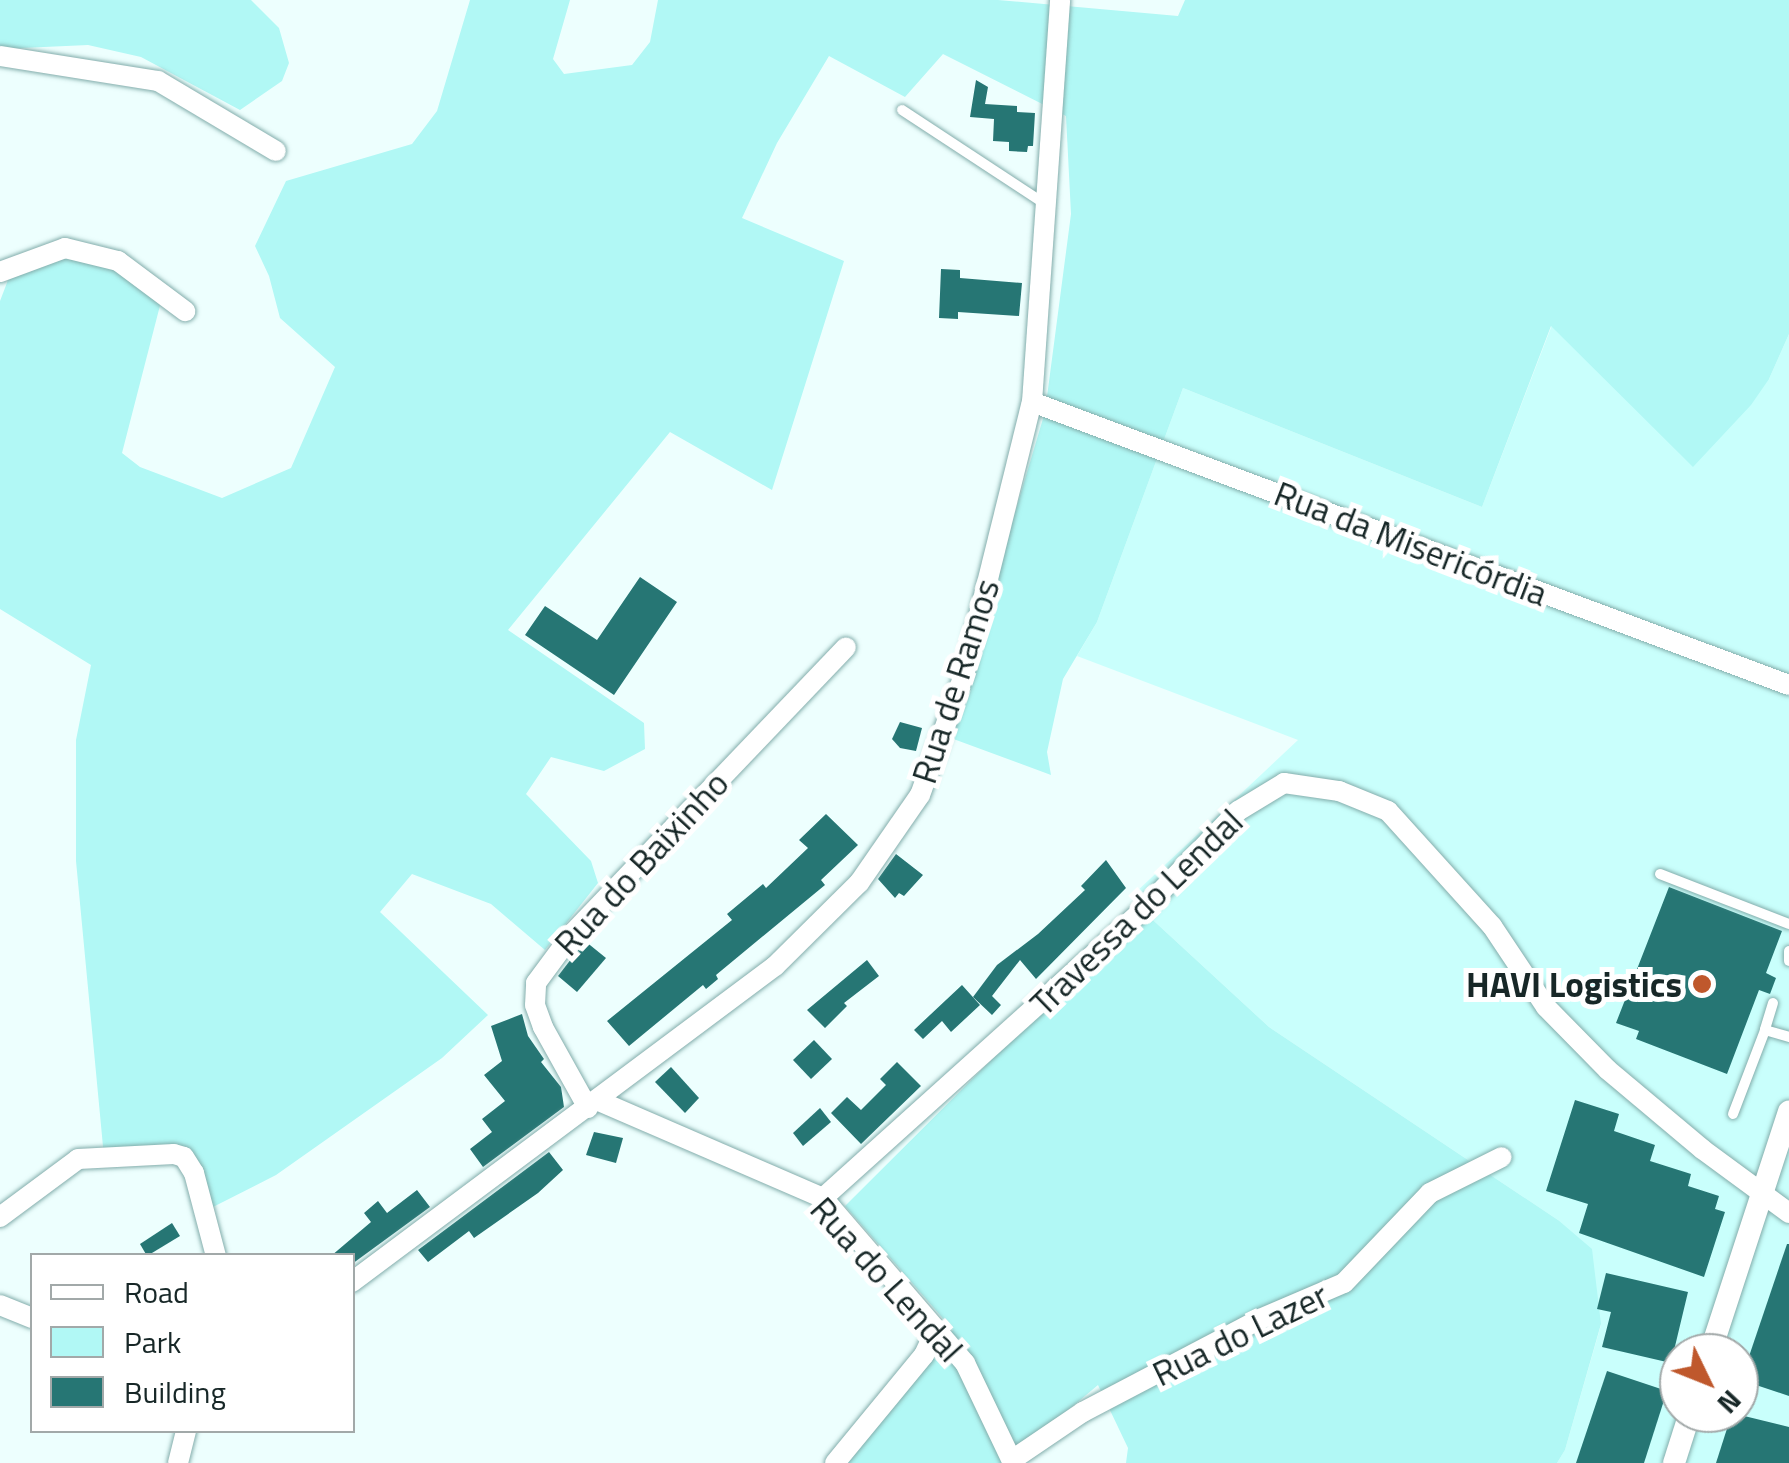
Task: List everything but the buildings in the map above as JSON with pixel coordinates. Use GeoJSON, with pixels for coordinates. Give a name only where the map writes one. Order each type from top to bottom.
{"type":"FeatureCollection","features":[{"type":"Feature","properties":{"kind":"street","name":"Rua de Ramos"},"geometry":{"type":"LineString","coordinates":[[355,1280],[735,999],[820,926],[892,840],[920,795],[965,672],[1032,402],[1060,0]]}},
{"type":"Feature","properties":{"kind":"street"},"geometry":{"type":"LineString","coordinates":[[0,56],[158,81],[276,151]]}},
{"type":"Feature","properties":{"kind":"street"},"geometry":{"type":"LineString","coordinates":[[0,272],[65,248],[118,261],[186,311]]}},
{"type":"Feature","properties":{"kind":"street","name":"Rua da Misericórdia"},"geometry":{"type":"LineString","coordinates":[[1032,402],[1789,685]]}},
{"type":"Feature","properties":{"kind":"street","name":"Rua do Baixinho"},"geometry":{"type":"LineString","coordinates":[[593,1104],[543,1027],[535,1006],[536,983],[573,933],[846,647]]}},
{"type":"Feature","properties":{"kind":"street","name":"Travessa do Lendal"},"geometry":{"type":"LineString","coordinates":[[823,1198],[1128,924],[1238,810],[1284,783],[1339,791],[1388,812],[1434,856],[1492,926],[1546,1007],[1608,1070],[1789,1213]]}},
{"type":"Feature","properties":{"kind":"street","name":"Rua do Lendal"},"geometry":{"type":"LineString","coordinates":[[593,1104],[823,1198],[964,1362],[1013,1461]]}},
{"type":"Feature","properties":{"kind":"street"},"geometry":{"type":"LineString","coordinates":[[1717,1333],[1789,1112]]}},
{"type":"Feature","properties":{"kind":"street"},"geometry":{"type":"LineString","coordinates":[[0,1217],[78,1159],[174,1154],[184,1157],[194,1174],[215,1253]]}},
{"type":"Feature","properties":{"kind":"street","name":"Rua do Lazer"},"geometry":{"type":"LineString","coordinates":[[1013,1461],[1083,1412],[1260,1319],[1344,1283],[1430,1193],[1502,1157]]}},
{"type":"Feature","properties":{"kind":"street"},"geometry":{"type":"LineString","coordinates":[[0,1305],[30,1317]]}},
{"type":"Feature","properties":{"kind":"street"},"geometry":{"type":"LineString","coordinates":[[835,1463],[924,1355],[936,1329]]}},
{"type":"Feature","properties":{"kind":"street"},"geometry":{"type":"LineString","coordinates":[[178,1463],[185,1433]]}},
{"type":"Feature","properties":{"kind":"street"},"geometry":{"type":"LineString","coordinates":[[1674,1463],[1684,1433]]}},
{"type":"Feature","properties":{"kind":"lane"},"geometry":{"type":"LineString","coordinates":[[902,110],[1046,204]]}},
{"type":"Feature","properties":{"kind":"lane"},"geometry":{"type":"LineString","coordinates":[[1660,874],[1789,924]]}},
{"type":"Feature","properties":{"kind":"lane"},"geometry":{"type":"LineString","coordinates":[[1789,951],[1789,961]]}},
{"type":"Feature","properties":{"kind":"lane"},"geometry":{"type":"LineString","coordinates":[[1734,1114],[1773,1004]]}},
{"type":"Feature","properties":{"kind":"lane"},"geometry":{"type":"LineString","coordinates":[[1764,1030],[1789,1037]]}},
{"type":"Feature","properties":{"kind":"shaded area"},"geometry":{"type":"Polygon","coordinates":[[[1552,325],[1769,379],[1789,334],[1789,1463],[1557,1463],[1565,1450],[1601,1325],[1558,1220],[1269,1027],[1142,910],[1134,894],[1298,740],[1077,656],[1097,622],[1183,388],[1482,507],[1552,325]]]}},
{"type":"Feature","properties":{"kind":"green space"},"geometry":{"type":"Polygon","coordinates":[[[0,0],[251,0],[279,28],[289,63],[282,81],[240,110],[141,57],[88,45],[0,49],[0,0]]]}},
{"type":"Feature","properties":{"kind":"green space"},"geometry":{"type":"Polygon","coordinates":[[[470,0],[570,0],[553,59],[564,74],[632,65],[650,42],[658,0],[998,0],[1178,16],[1185,0],[1789,0],[1789,334],[1769,379],[1751,405],[1693,467],[1551,326],[1482,507],[1183,388],[1097,622],[1063,679],[1047,752],[1051,775],[948,737],[1045,412],[1071,214],[1066,116],[943,54],[905,97],[829,56],[777,143],[742,218],[844,261],[772,490],[670,432],[508,630],[644,723],[645,749],[604,771],[551,757],[526,794],[591,861],[598,883],[545,950],[491,904],[412,874],[380,912],[488,1015],[442,1058],[276,1175],[211,1208],[182,1155],[104,1157],[76,861],[76,740],[91,665],[0,609],[0,301],[18,254],[59,248],[164,290],[122,453],[140,467],[222,498],[291,468],[335,367],[280,318],[269,276],[255,246],[286,181],[412,144],[437,111],[470,0]]]}},
{"type":"Feature","properties":{"kind":"green space"},"geometry":{"type":"Polygon","coordinates":[[[1142,910],[1269,1027],[1558,1220],[1592,1249],[1601,1324],[1565,1450],[1557,1463],[1126,1463],[1128,1448],[1098,1385],[1005,1463],[840,1463],[953,1330],[845,1206],[1142,910]]]}},
{"type":"Feature","properties":{"kind":"place","name":"HAVI Logistics"},"geometry":{"type":"Point","coordinates":[1702,984]}}]}
